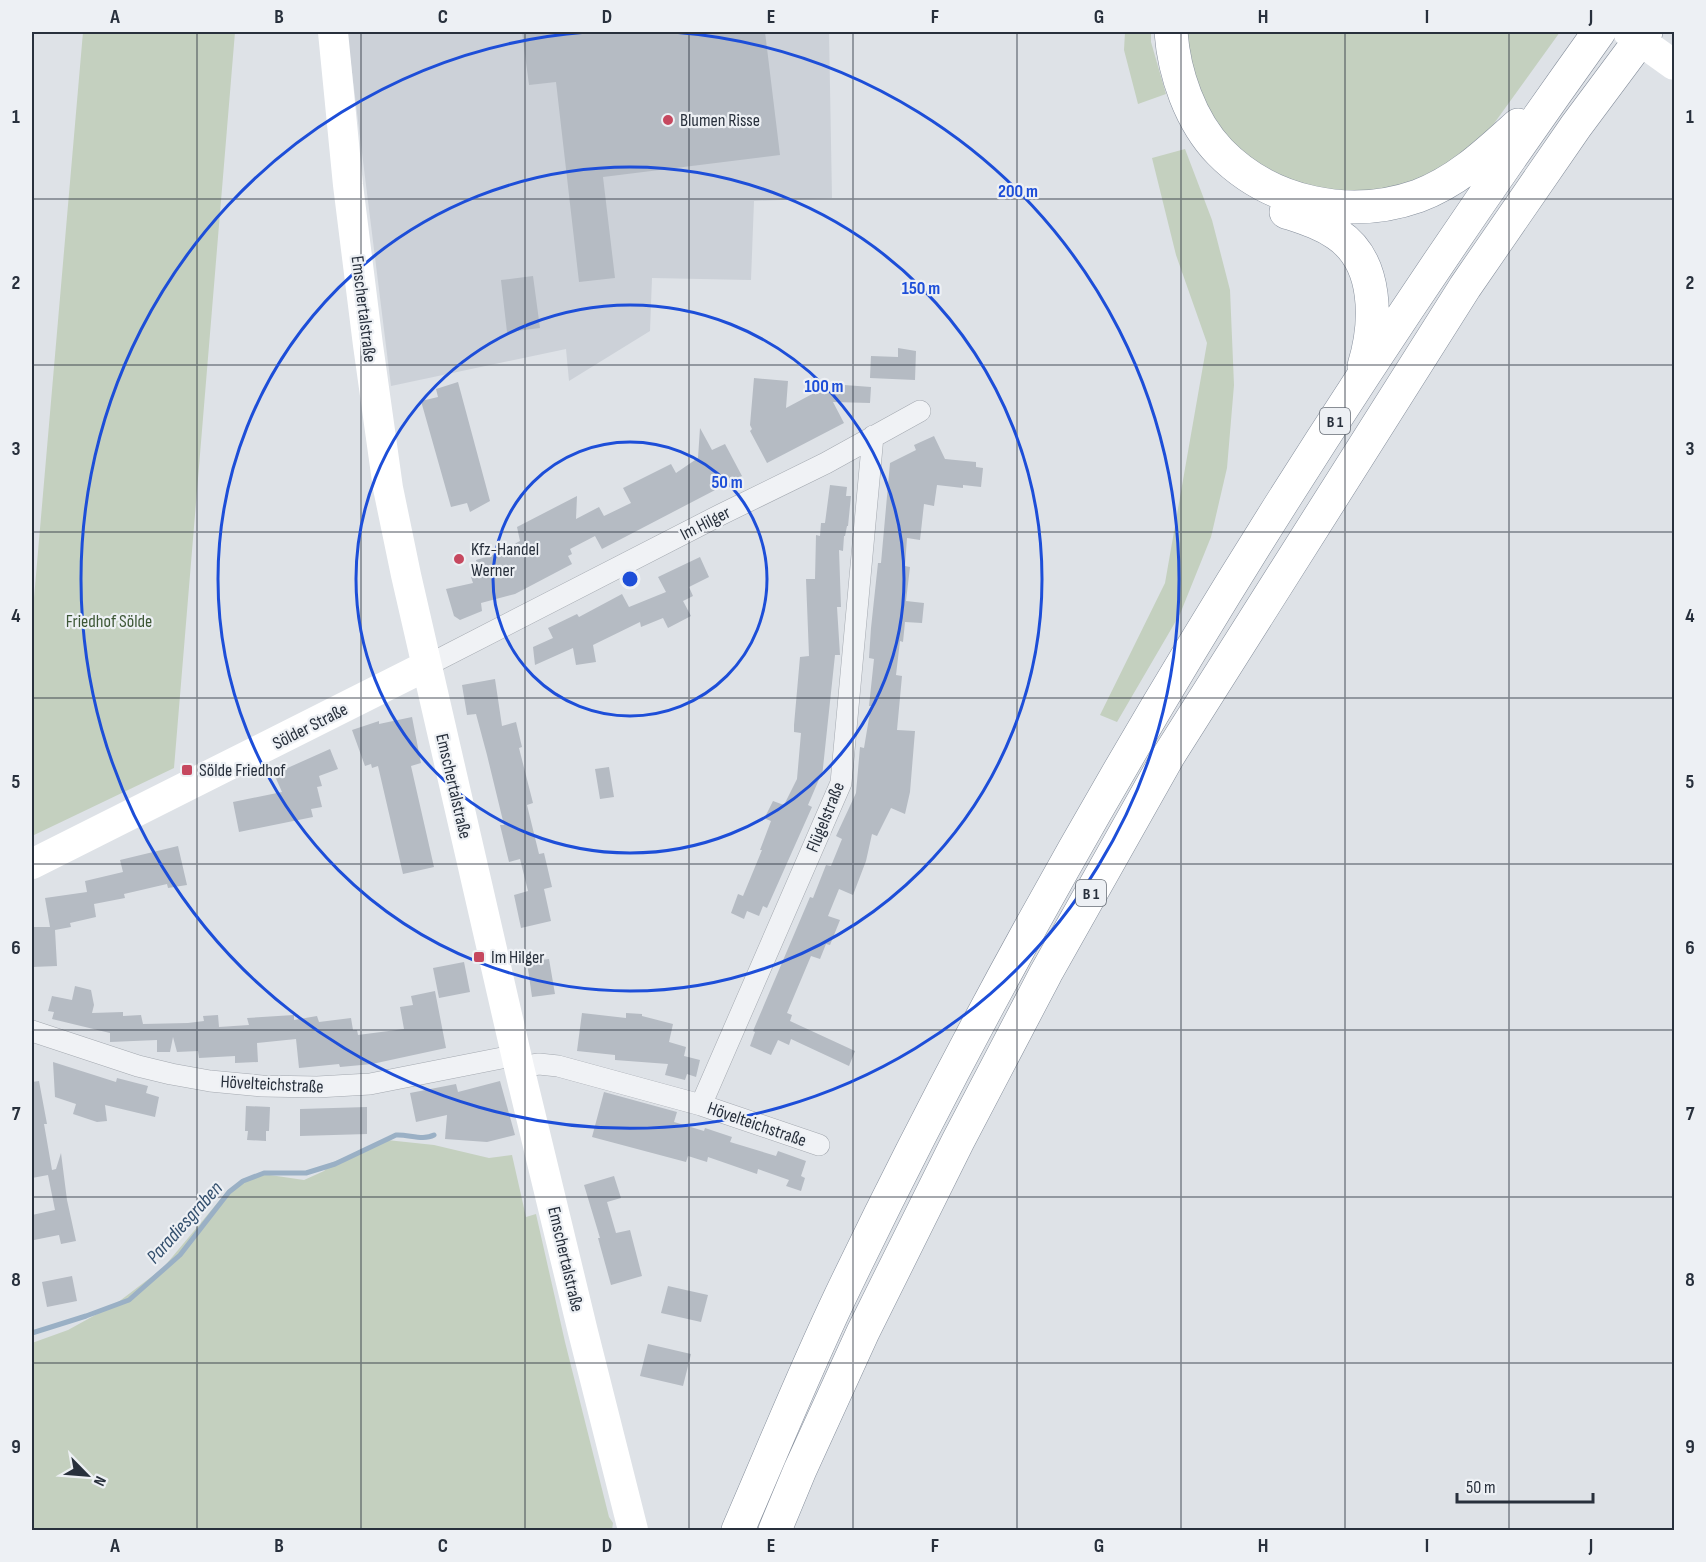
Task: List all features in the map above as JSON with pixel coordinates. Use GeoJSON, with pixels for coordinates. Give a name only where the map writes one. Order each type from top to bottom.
{"type":"FeatureCollection","features":[{"type":"Feature","properties":{"kind":"highway"},"geometry":{"type":"LineString","coordinates":[[1157,32],[1167,81],[1186,129],[1208,163],[1241,190],[1274,208],[1315,221],[1339,235],[1358,254],[1370,283],[1372,319],[1368,353],[1358,385]]}},
{"type":"Feature","properties":{"kind":"highway"},"geometry":{"type":"LineString","coordinates":[[1171,32],[1179,77],[1185,94],[1205,133],[1220,152],[1261,183],[1279,192],[1318,205],[1377,207],[1442,186],[1477,162],[1559,88]]}},
{"type":"Feature","properties":{"kind":"highway","name":"B 1"},"geometry":{"type":"LineString","coordinates":[[738,1530],[838,1302],[970,1039],[1037,914],[1124,762],[1228,590],[1358,385],[1422,288],[1599,32]]}},
{"type":"Feature","properties":{"kind":"highway","name":"B 1"},"geometry":{"type":"LineString","coordinates":[[775,1530],[863,1332],[958,1141],[1046,973],[1168,755],[1465,287],[1576,126],[1646,32]]}},
{"type":"Feature","properties":{"kind":"main road","name":"Emschertalstraße"},"geometry":{"type":"LineString","coordinates":[[333,32],[348,185],[388,488],[426,666],[518,1061],[633,1530]]}},
{"type":"Feature","properties":{"kind":"main road"},"geometry":{"type":"LineString","coordinates":[[1628,32],[1674,65]]}},
{"type":"Feature","properties":{"kind":"main road","name":"Sölder Straße"},"geometry":{"type":"LineString","coordinates":[[32,864],[426,666]]}},
{"type":"Feature","properties":{"kind":"street","name":"Im Hilger"},"geometry":{"type":"LineString","coordinates":[[426,666],[826,463],[920,411]]}},
{"type":"Feature","properties":{"kind":"street","name":"Flügelstraße"},"geometry":{"type":"LineString","coordinates":[[701,1106],[841,783],[873,436]]}},
{"type":"Feature","properties":{"kind":"street","name":"Hövelteichstraße"},"geometry":{"type":"LineString","coordinates":[[32,1031],[138,1066],[171,1074],[210,1081],[262,1086],[317,1087],[370,1084],[518,1061],[558,1066],[701,1106],[819,1145]]}},
{"type":"Feature","properties":{"kind":"shaded area"},"geometry":{"type":"Polygon","coordinates":[[[347,32],[829,32],[832,198],[754,201],[751,280],[652,278],[650,331],[569,381],[566,349],[391,386],[347,32]]]}},
{"type":"Feature","properties":{"kind":"green space","name":"Friedhof Sölde"},"geometry":{"type":"Polygon","coordinates":[[[83,32],[235,32],[174,768],[32,836],[32,621],[83,32]]]}},
{"type":"Feature","properties":{"kind":"green space"},"geometry":{"type":"Polygon","coordinates":[[[1125,32],[1151,32],[1151,42],[1166,94],[1138,104],[1124,50],[1125,32]]]}},
{"type":"Feature","properties":{"kind":"green space"},"geometry":{"type":"Polygon","coordinates":[[[1180,32],[1560,32],[1472,154],[1376,199],[1282,185],[1210,125],[1180,32]]]}},
{"type":"Feature","properties":{"kind":"green space"},"geometry":{"type":"Polygon","coordinates":[[[1185,149],[1212,220],[1230,290],[1234,385],[1227,468],[1211,537],[1180,614],[1117,722],[1100,715],[1165,583],[1207,343],[1176,255],[1152,158],[1185,149]]]}},
{"type":"Feature","properties":{"kind":"green space"},"geometry":{"type":"Polygon","coordinates":[[[387,1140],[434,1145],[489,1158],[512,1155],[526,1217],[536,1214],[565,1342],[609,1517],[613,1523],[612,1530],[32,1530],[32,1343],[68,1330],[117,1303],[163,1268],[229,1189],[243,1179],[263,1174],[304,1180],[324,1171],[331,1163],[387,1140]]]}},
{"type":"Feature","properties":{"kind":"building","name":"Blumen Risse"},"geometry":{"type":"Polygon","coordinates":[[[522,32],[765,32],[780,155],[603,177],[615,278],[579,282],[556,82],[529,85],[522,32]]]}},
{"type":"Feature","properties":{"kind":"building"},"geometry":{"type":"Polygon","coordinates":[[[533,276],[540,328],[507,332],[501,280],[533,276]]]}},
{"type":"Feature","properties":{"kind":"building"},"geometry":{"type":"Polygon","coordinates":[[[898,348],[916,351],[915,380],[870,378],[871,356],[898,357],[898,348]]]}},
{"type":"Feature","properties":{"kind":"building"},"geometry":{"type":"Polygon","coordinates":[[[754,378],[788,381],[786,408],[831,384],[871,387],[870,403],[833,402],[844,423],[767,463],[750,431],[752,429],[750,425],[754,378]]]}},
{"type":"Feature","properties":{"kind":"building"},"geometry":{"type":"Polygon","coordinates":[[[458,382],[490,501],[470,512],[467,503],[451,507],[421,401],[438,397],[436,389],[458,382]]]}},
{"type":"Feature","properties":{"kind":"building"},"geometry":{"type":"Polygon","coordinates":[[[700,428],[712,450],[725,444],[742,476],[602,549],[595,536],[570,549],[572,554],[568,556],[572,564],[515,594],[481,603],[482,611],[460,620],[454,616],[446,589],[473,583],[471,577],[480,575],[476,560],[493,555],[520,541],[517,527],[577,496],[576,519],[599,507],[604,516],[631,503],[623,488],[671,464],[676,473],[698,458],[700,428]]]}},
{"type":"Feature","properties":{"kind":"building"},"geometry":{"type":"Polygon","coordinates":[[[934,436],[945,459],[976,462],[976,467],[983,468],[981,487],[963,485],[963,488],[937,485],[934,506],[924,504],[920,540],[907,538],[905,566],[910,567],[906,601],[924,603],[922,623],[905,622],[896,675],[902,676],[897,730],[915,731],[910,792],[905,814],[891,808],[877,836],[872,834],[866,861],[853,895],[839,889],[828,916],[840,920],[830,945],[826,944],[820,959],[811,956],[787,1013],[792,1015],[790,1021],[855,1051],[849,1066],[791,1039],[789,1045],[778,1040],[771,1055],[750,1046],[755,1032],[753,1031],[810,897],[813,898],[826,865],[831,866],[842,839],[836,836],[856,793],[860,747],[864,748],[871,706],[869,706],[874,659],[869,658],[871,628],[878,563],[881,563],[890,463],[916,450],[914,445],[934,436]]]}},
{"type":"Feature","properties":{"kind":"building"},"geometry":{"type":"Polygon","coordinates":[[[830,485],[847,487],[846,496],[851,496],[843,551],[839,550],[841,607],[837,607],[840,655],[835,655],[822,777],[808,805],[812,807],[767,908],[763,906],[759,916],[747,911],[744,919],[731,913],[738,894],[743,896],[762,850],[760,850],[771,821],[766,819],[766,815],[773,801],[784,805],[797,779],[801,733],[794,732],[794,725],[800,657],[809,656],[806,579],[815,579],[816,535],[820,536],[821,523],[825,523],[830,485]]]}},
{"type":"Feature","properties":{"kind":"building"},"geometry":{"type":"Polygon","coordinates":[[[700,557],[709,577],[689,587],[693,596],[683,601],[691,616],[668,628],[663,618],[641,627],[640,622],[593,645],[596,662],[576,665],[573,648],[535,665],[533,647],[553,638],[548,628],[577,614],[579,617],[622,594],[629,607],[666,592],[658,577],[700,557]]]}},
{"type":"Feature","properties":{"kind":"building"},"geometry":{"type":"Polygon","coordinates":[[[495,679],[502,726],[516,722],[522,747],[519,748],[533,803],[527,805],[539,854],[544,853],[552,887],[544,889],[551,921],[521,928],[514,895],[528,891],[520,859],[509,862],[500,825],[504,825],[487,755],[476,714],[467,715],[462,685],[495,679]]]}},
{"type":"Feature","properties":{"kind":"building"},"geometry":{"type":"Polygon","coordinates":[[[412,717],[421,763],[411,766],[434,867],[403,874],[378,766],[372,768],[371,764],[365,766],[352,730],[379,721],[379,724],[412,717]]]}},
{"type":"Feature","properties":{"kind":"building"},"geometry":{"type":"Polygon","coordinates":[[[330,749],[338,769],[319,776],[322,786],[317,787],[322,807],[311,809],[313,817],[239,832],[233,802],[282,792],[274,774],[330,749]]]}},
{"type":"Feature","properties":{"kind":"building"},"geometry":{"type":"Polygon","coordinates":[[[609,767],[614,797],[600,799],[595,769],[609,767]]]}},
{"type":"Feature","properties":{"kind":"building"},"geometry":{"type":"Polygon","coordinates":[[[178,846],[187,885],[168,888],[167,884],[124,894],[125,898],[94,904],[96,917],[70,923],[71,927],[55,930],[57,966],[32,967],[32,927],[50,927],[45,898],[87,892],[85,881],[123,872],[120,860],[178,846]]]}},
{"type":"Feature","properties":{"kind":"building"},"geometry":{"type":"Polygon","coordinates":[[[549,959],[555,994],[532,997],[527,962],[549,959]]]}},
{"type":"Feature","properties":{"kind":"building"},"geometry":{"type":"Polygon","coordinates":[[[464,962],[470,992],[439,998],[433,968],[464,962]]]}},
{"type":"Feature","properties":{"kind":"building"},"geometry":{"type":"Polygon","coordinates":[[[75,986],[91,990],[94,1005],[92,1013],[123,1012],[123,1016],[141,1015],[143,1024],[188,1023],[204,1021],[203,1016],[218,1015],[219,1027],[249,1025],[247,1018],[294,1015],[294,1020],[317,1016],[319,1022],[351,1018],[353,1030],[357,1030],[358,1035],[404,1029],[400,1007],[413,1005],[411,996],[435,991],[446,1048],[372,1064],[340,1067],[339,1064],[299,1068],[296,1039],[257,1043],[258,1062],[235,1063],[235,1056],[199,1058],[198,1051],[177,1052],[173,1037],[170,1052],[157,1052],[157,1040],[110,1042],[110,1033],[52,1019],[54,1012],[48,1011],[52,996],[72,1000],[75,986]]]}},
{"type":"Feature","properties":{"kind":"building"},"geometry":{"type":"Polygon","coordinates":[[[582,1013],[626,1018],[626,1013],[642,1014],[642,1016],[673,1024],[669,1042],[686,1047],[684,1056],[700,1060],[696,1077],[687,1074],[685,1080],[665,1075],[668,1064],[615,1060],[615,1055],[577,1051],[582,1013]]]}},
{"type":"Feature","properties":{"kind":"building"},"geometry":{"type":"Polygon","coordinates":[[[53,1062],[116,1082],[117,1078],[148,1086],[146,1093],[159,1097],[155,1117],[105,1105],[107,1121],[97,1122],[73,1114],[76,1104],[55,1097],[53,1062]]]}},
{"type":"Feature","properties":{"kind":"building"},"geometry":{"type":"Polygon","coordinates":[[[39,1081],[52,1170],[56,1169],[61,1153],[67,1200],[76,1241],[61,1244],[59,1235],[34,1240],[32,1215],[55,1210],[48,1175],[32,1178],[32,1082],[39,1081]]]}},
{"type":"Feature","properties":{"kind":"building"},"geometry":{"type":"Polygon","coordinates":[[[500,1081],[515,1135],[487,1142],[445,1139],[447,1115],[416,1122],[410,1093],[456,1084],[458,1092],[500,1081]]]}},
{"type":"Feature","properties":{"kind":"building"},"geometry":{"type":"Polygon","coordinates":[[[604,1092],[677,1112],[674,1122],[704,1131],[705,1128],[732,1137],[730,1142],[776,1156],[778,1151],[806,1161],[801,1176],[805,1178],[801,1191],[786,1186],[789,1180],[758,1169],[757,1174],[708,1157],[707,1162],[688,1156],[686,1162],[592,1137],[604,1092]]]}},
{"type":"Feature","properties":{"kind":"building"},"geometry":{"type":"Polygon","coordinates":[[[246,1106],[270,1107],[269,1131],[266,1131],[266,1141],[247,1140],[246,1106]]]}},
{"type":"Feature","properties":{"kind":"building"},"geometry":{"type":"Polygon","coordinates":[[[367,1107],[367,1134],[300,1136],[300,1109],[367,1107]]]}},
{"type":"Feature","properties":{"kind":"building"},"geometry":{"type":"Polygon","coordinates":[[[614,1176],[621,1198],[607,1202],[616,1233],[630,1230],[642,1276],[611,1285],[584,1185],[614,1176]]]}},
{"type":"Feature","properties":{"kind":"building"},"geometry":{"type":"Polygon","coordinates":[[[72,1276],[77,1301],[47,1307],[42,1282],[72,1276]]]}},
{"type":"Feature","properties":{"kind":"building"},"geometry":{"type":"Polygon","coordinates":[[[668,1286],[708,1295],[701,1322],[661,1313],[668,1286]]]}},
{"type":"Feature","properties":{"kind":"building"},"geometry":{"type":"Polygon","coordinates":[[[648,1344],[691,1354],[683,1386],[640,1376],[648,1344]]]}},
{"type":"Feature","properties":{"kind":"waterway","name":"Paradiesgraben"},"geometry":{"type":"LineString","coordinates":[[32,1333],[129,1300],[180,1255],[229,1192],[243,1181],[264,1173],[306,1173],[335,1164],[396,1135],[425,1137],[434,1135]]}},
{"type":"Feature","properties":{"kind":"place","name":"Blumen Risse"},"geometry":{"type":"Point","coordinates":[668,120]}},
{"type":"Feature","properties":{"kind":"place","name":"Kfz-Handel Werner"},"geometry":{"type":"Point","coordinates":[459,559]}},
{"type":"Feature","properties":{"kind":"place","name":"Sölde Friedhof"},"geometry":{"type":"Point","coordinates":[187,770]}},
{"type":"Feature","properties":{"kind":"place","name":"Im Hilger"},"geometry":{"type":"Point","coordinates":[479,957]}}]}
